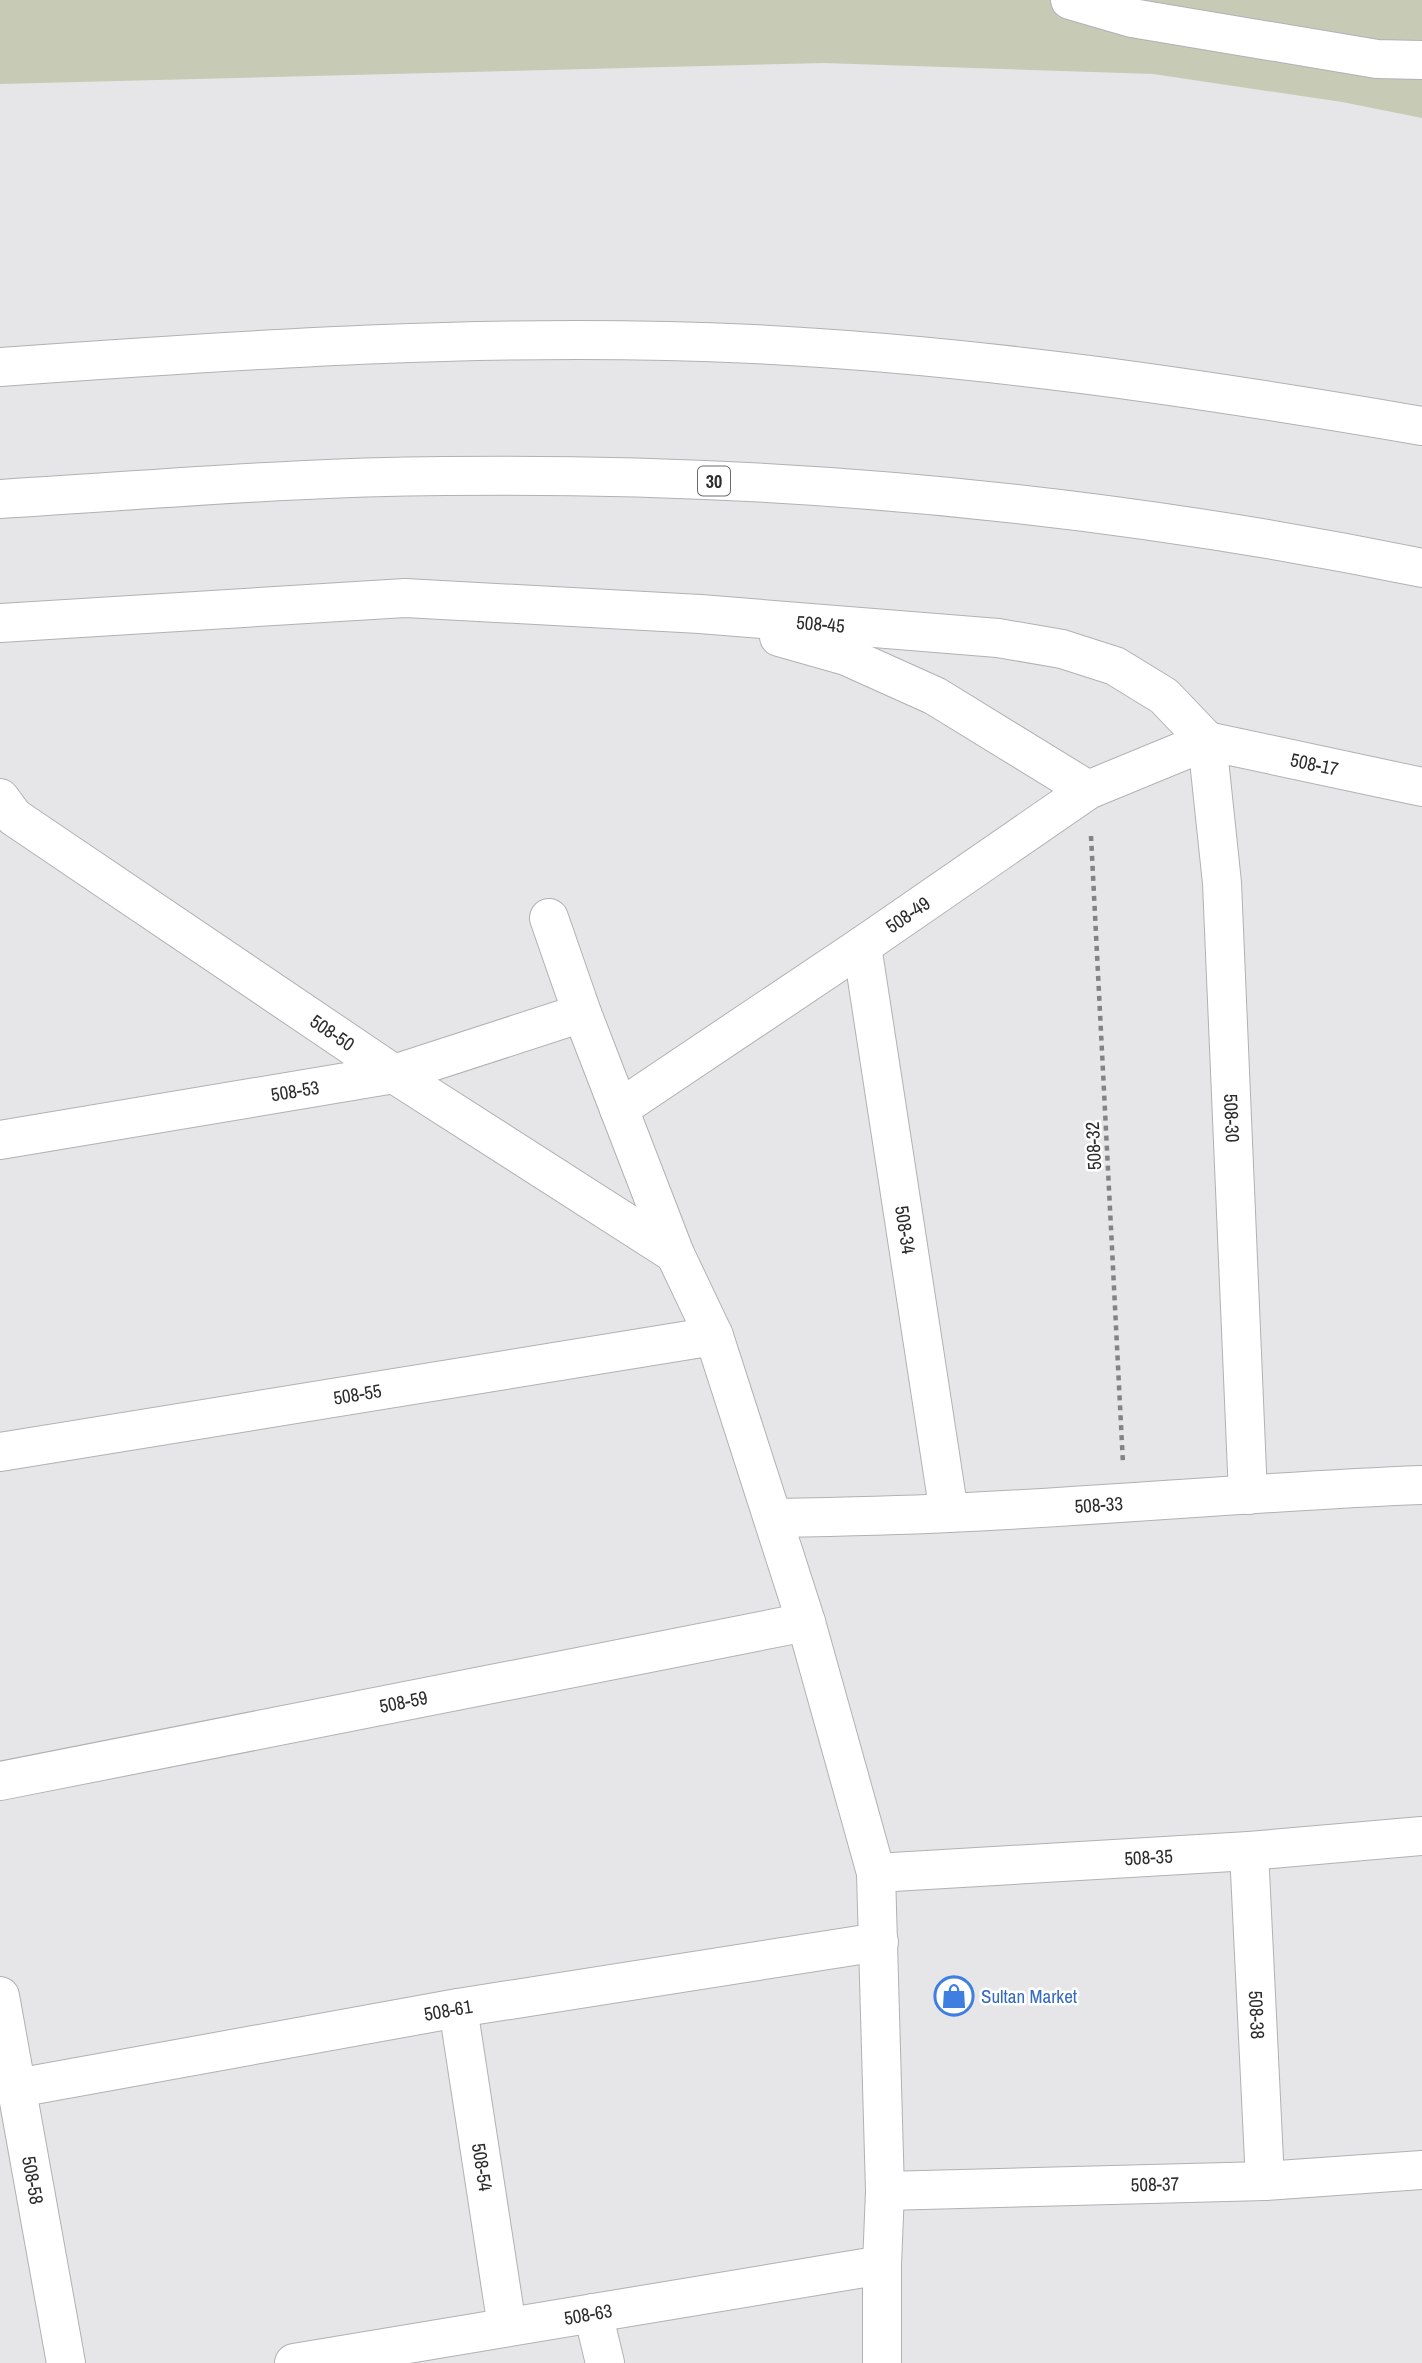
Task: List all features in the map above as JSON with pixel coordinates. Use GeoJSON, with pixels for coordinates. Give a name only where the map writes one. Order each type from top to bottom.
{"type":"FeatureCollection","features":[{"type":"Feature","properties":{"kind":"street"},"geometry":{"type":"LineString","coordinates":[[1070,0],[1159,23],[1377,59],[1422,60]]}},
{"type":"Feature","properties":{"kind":"street"},"geometry":{"type":"LineString","coordinates":[[0,367],[281,347],[447,340],[750,344],[1012,364],[1223,392],[1422,426]]}},
{"type":"Feature","properties":{"kind":"street","name":"30"},"geometry":{"type":"LineString","coordinates":[[0,499],[380,477],[570,476],[714,481],[876,491],[1118,515],[1248,535],[1422,568]]}},
{"type":"Feature","properties":{"kind":"street","name":"508-45"},"geometry":{"type":"LineString","coordinates":[[0,623],[405,598],[700,614],[998,638],[1062,649],[1115,666],[1164,696],[1207,741]]}},
{"type":"Feature","properties":{"kind":"street"},"geometry":{"type":"LineString","coordinates":[[700,614],[846,656],[909,684],[946,702],[1088,790]]}},
{"type":"Feature","properties":{"kind":"street","name":"508-17"},"geometry":{"type":"LineString","coordinates":[[1207,741],[1422,787]]}},
{"type":"Feature","properties":{"kind":"street","name":"508-49"},"geometry":{"type":"LineString","coordinates":[[619,1109],[1088,790],[1207,741]]}},
{"type":"Feature","properties":{"kind":"street","name":"508-30"},"geometry":{"type":"LineString","coordinates":[[1207,741],[1222,883],[1248,1496]]}},
{"type":"Feature","properties":{"kind":"street","name":"508-50"},"geometry":{"type":"LineString","coordinates":[[5,810],[394,1074],[675,1254]]}},
{"type":"Feature","properties":{"kind":"street"},"geometry":{"type":"LineString","coordinates":[[549,918],[582,1013],[675,1254],[714,1336],[806,1622],[876,1873],[885,2191],[882,2363]]}},
{"type":"Feature","properties":{"kind":"street","name":"508-34"},"geometry":{"type":"LineString","coordinates":[[862,946],[949,1513]]}},
{"type":"Feature","properties":{"kind":"street","name":"508-53"},"geometry":{"type":"LineString","coordinates":[[0,1140],[394,1074],[582,1013]]}},
{"type":"Feature","properties":{"kind":"street","name":"508-55"},"geometry":{"type":"LineString","coordinates":[[0,1452],[714,1336]]}},
{"type":"Feature","properties":{"kind":"street","name":"508-33"},"geometry":{"type":"LineString","coordinates":[[773,1518],[949,1513],[1248,1496],[1316,1489],[1422,1485]]}},
{"type":"Feature","properties":{"kind":"street","name":"508-59"},"geometry":{"type":"LineString","coordinates":[[0,1781],[806,1622]]}},
{"type":"Feature","properties":{"kind":"street","name":"508-35"},"geometry":{"type":"LineString","coordinates":[[876,1873],[1249,1852],[1422,1836]]}},
{"type":"Feature","properties":{"kind":"street","name":"508-38"},"geometry":{"type":"LineString","coordinates":[[1249,1852],[1265,2181]]}},
{"type":"Feature","properties":{"kind":"street","name":"508-61"},"geometry":{"type":"LineString","coordinates":[[17,2088],[458,2008],[879,1941]]}},
{"type":"Feature","properties":{"kind":"street","name":"508-58"},"geometry":{"type":"LineString","coordinates":[[0,1996],[66,2363]]}},
{"type":"Feature","properties":{"kind":"street","name":"508-54"},"geometry":{"type":"LineString","coordinates":[[458,2008],[507,2327]]}},
{"type":"Feature","properties":{"kind":"street","name":"508-37"},"geometry":{"type":"LineString","coordinates":[[885,2191],[1265,2181],[1422,2170]]}},
{"type":"Feature","properties":{"kind":"street","name":"508-63"},"geometry":{"type":"LineString","coordinates":[[294,2363],[882,2265]]}},
{"type":"Feature","properties":{"kind":"street"},"geometry":{"type":"LineString","coordinates":[[593,2313],[605,2363]]}},
{"type":"Feature","properties":{"kind":"path","name":"508-32"},"geometry":{"type":"LineString","coordinates":[[1088,790],[1125,1502]]}},
{"type":"Feature","properties":{"kind":"green space"},"geometry":{"type":"Polygon","coordinates":[[[0,0],[1422,0],[1422,118],[1342,102],[1153,74],[824,63],[0,84],[0,0]]]}},
{"type":"Feature","properties":{"kind":"place","name":"Sultan Market"},"geometry":{"type":"Point","coordinates":[954,1996]}}]}
